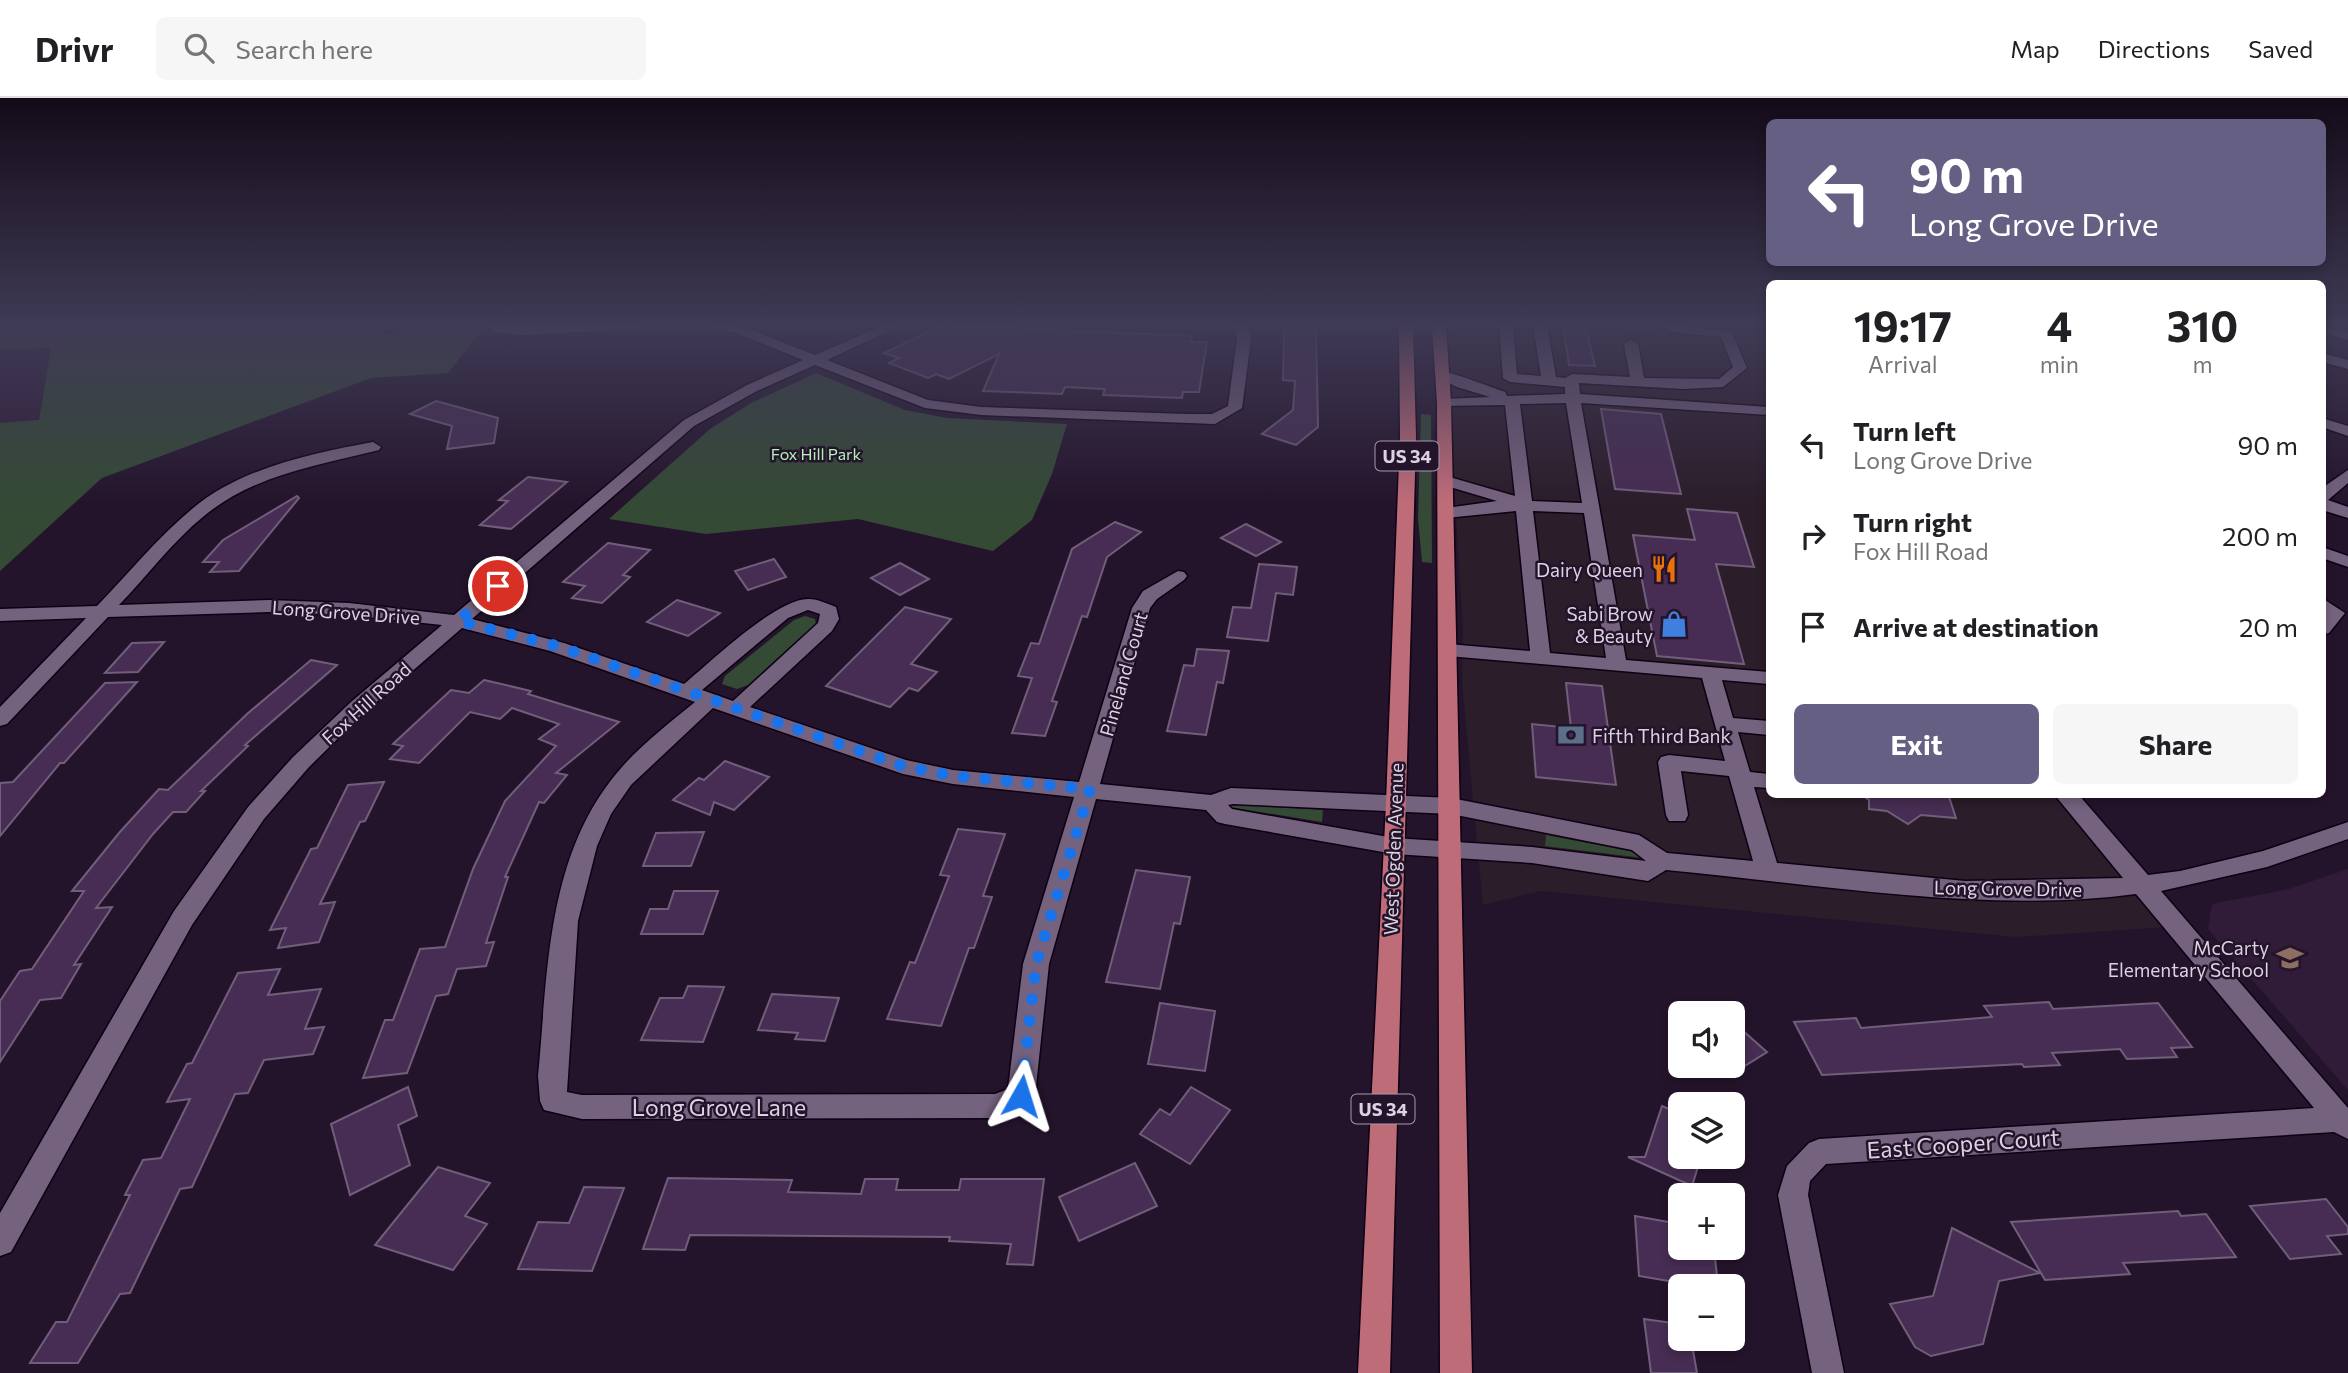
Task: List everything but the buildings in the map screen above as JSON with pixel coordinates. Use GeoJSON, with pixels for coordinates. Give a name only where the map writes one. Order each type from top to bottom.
{"type":"FeatureCollection","features":[{"type":"Feature","properties":{"kind":"main road","name":"West Ogden Avenue"},"geometry":{"type":"LineString","coordinates":[[1422,384],[1446,481],[1456,1373]]}},
{"type":"Feature","properties":{"kind":"main road","name":"West Ogden Avenue"},"geometry":{"type":"LineString","coordinates":[[1374,1373],[1394,846],[1426,399],[1435,384]]}},
{"type":"Feature","properties":{"kind":"street","name":"Fox Hill Road"},"geometry":{"type":"LineString","coordinates":[[0,1242],[183,918],[256,813],[301,762],[358,707],[689,423],[734,396],[760,384]]}},
{"type":"Feature","properties":{"kind":"street"},"geometry":{"type":"LineString","coordinates":[[873,384],[908,399],[943,407],[1215,419],[1228,414],[1237,401],[1239,384]]}},
{"type":"Feature","properties":{"kind":"street"},"geometry":{"type":"LineString","coordinates":[[1464,384],[1512,400]]}},
{"type":"Feature","properties":{"kind":"street"},"geometry":{"type":"LineString","coordinates":[[1557,384],[1572,391]]}},
{"type":"Feature","properties":{"kind":"street"},"geometry":{"type":"LineString","coordinates":[[1572,384],[1617,665]]}},
{"type":"Feature","properties":{"kind":"street"},"geometry":{"type":"LineString","coordinates":[[1426,399],[1512,400],[1572,391],[1766,411]]}},
{"type":"Feature","properties":{"kind":"street"},"geometry":{"type":"LineString","coordinates":[[1512,400],[1541,659]]}},
{"type":"Feature","properties":{"kind":"street"},"geometry":{"type":"LineString","coordinates":[[2326,423],[2348,431]]}},
{"type":"Feature","properties":{"kind":"street"},"geometry":{"type":"LineString","coordinates":[[0,719],[184,525],[213,501],[305,462],[334,453],[373,447]]}},
{"type":"Feature","properties":{"kind":"street"},"geometry":{"type":"LineString","coordinates":[[2326,494],[2348,475]]}},
{"type":"Feature","properties":{"kind":"street"},"geometry":{"type":"LineString","coordinates":[[1446,481],[1525,504]]}},
{"type":"Feature","properties":{"kind":"street"},"geometry":{"type":"LineString","coordinates":[[1446,513],[1475,507],[1525,504],[1591,509]]}},
{"type":"Feature","properties":{"kind":"street"},"geometry":{"type":"LineString","coordinates":[[2326,505],[2348,513]]}},
{"type":"Feature","properties":{"kind":"street"},"geometry":{"type":"LineString","coordinates":[[2326,554],[2348,562]]}},
{"type":"Feature","properties":{"kind":"street","name":"Pineland Court"},"geometry":{"type":"LineString","coordinates":[[1090,789],[1141,608],[1150,594],[1178,576]]}},
{"type":"Feature","properties":{"kind":"street"},"geometry":{"type":"LineString","coordinates":[[699,696],[781,614],[808,604],[829,611],[830,619],[825,628],[736,709]]}},
{"type":"Feature","properties":{"kind":"street","name":"Long Grove Drive"},"geometry":{"type":"LineString","coordinates":[[0,615],[301,607],[458,621],[557,646],[903,766],[953,776],[1212,803],[1231,796],[1451,806],[1639,843],[1661,861],[1768,873],[1965,890],[2143,886],[2267,859],[2348,830]]}},
{"type":"Feature","properties":{"kind":"street"},"geometry":{"type":"LineString","coordinates":[[1448,650],[1766,678]]}},
{"type":"Feature","properties":{"kind":"street"},"geometry":{"type":"LineString","coordinates":[[1710,673],[1768,873]]}},
{"type":"Feature","properties":{"kind":"street","name":"Long Grove Lane"},"geometry":{"type":"LineString","coordinates":[[699,696],[622,781],[595,821],[585,843],[571,884],[552,1076],[554,1101],[582,1107],[996,1106],[1021,1096],[1036,964],[1090,789]]}},
{"type":"Feature","properties":{"kind":"street"},"geometry":{"type":"LineString","coordinates":[[1725,724],[1766,727]]}},
{"type":"Feature","properties":{"kind":"street"},"geometry":{"type":"LineString","coordinates":[[1677,815],[1669,762],[1766,780]]}},
{"type":"Feature","properties":{"kind":"street"},"geometry":{"type":"LineString","coordinates":[[2068,798],[2344,1124]]}},
{"type":"Feature","properties":{"kind":"street","name":"Long Grove Drive"},"geometry":{"type":"LineString","coordinates":[[1212,803],[1225,816],[1394,846],[1532,855],[1647,872],[1661,861]]}},
{"type":"Feature","properties":{"kind":"street","name":"East Cooper Court"},"geometry":{"type":"LineString","coordinates":[[1828,1373],[1793,1195],[1797,1175],[1819,1152],[2344,1124]]}},
{"type":"Feature","properties":{"kind":"shaded area"},"geometry":{"type":"Polygon","coordinates":[[[0,384],[45,384],[39,420],[0,456],[0,384]]]}},
{"type":"Feature","properties":{"kind":"shaded area"},"geometry":{"type":"Polygon","coordinates":[[[1448,384],[1766,384],[1766,798],[2073,798],[2182,926],[2016,937],[1541,891],[1483,905],[1462,683],[1463,630],[1448,384]]]}},
{"type":"Feature","properties":{"kind":"shaded area","name":"McCarty Elementary School"},"geometry":{"type":"Polygon","coordinates":[[[2348,869],[2348,1090],[2208,929],[2212,904],[2289,889],[2348,869]]]}},
{"type":"Feature","properties":{"kind":"green space"},"geometry":{"type":"Polygon","coordinates":[[[45,384],[354,384],[102,478],[0,571],[0,423],[39,420],[45,384]]]}},
{"type":"Feature","properties":{"kind":"green space","name":"Fox Hill Park"},"geometry":{"type":"Polygon","coordinates":[[[791,384],[844,384],[905,410],[947,418],[1067,424],[1052,474],[1032,520],[993,551],[858,519],[706,534],[609,519],[710,429],[751,403],[791,384]]]}},
{"type":"Feature","properties":{"kind":"green space"},"geometry":{"type":"Polygon","coordinates":[[[1421,414],[1431,415],[1432,563],[1422,562],[1418,518],[1421,414]]]}},
{"type":"Feature","properties":{"kind":"green space"},"geometry":{"type":"Polygon","coordinates":[[[805,616],[815,619],[816,625],[748,685],[737,689],[722,684],[725,676],[794,620],[805,616]]]}},
{"type":"Feature","properties":{"kind":"green space"},"geometry":{"type":"Polygon","coordinates":[[[1233,804],[1323,810],[1322,822],[1229,807],[1233,804]]]}},
{"type":"Feature","properties":{"kind":"green space"},"geometry":{"type":"Polygon","coordinates":[[[1546,835],[1640,853],[1644,858],[1545,846],[1546,835]]]}},
{"type":"Feature","properties":{"kind":"place","name":"Dairy Queen"},"geometry":{"type":"Point","coordinates":[1664,569]}},
{"type":"Feature","properties":{"kind":"place","name":"Sabi Brow & Beauty"},"geometry":{"type":"Point","coordinates":[1674,624]}},
{"type":"Feature","properties":{"kind":"place","name":"Fifth Third Bank"},"geometry":{"type":"Point","coordinates":[1571,735]}},
{"type":"Feature","properties":{"kind":"place","name":"McCarty Elementary School"},"geometry":{"type":"Point","coordinates":[2290,958]}},
{"type":"Feature","properties":{"kind":"route"},"geometry":{"type":"LineString","coordinates":[[498,586],[458,621],[557,646],[867,756],[903,766],[953,776],[1090,789],[1036,964],[1021,1096]]}}]}
